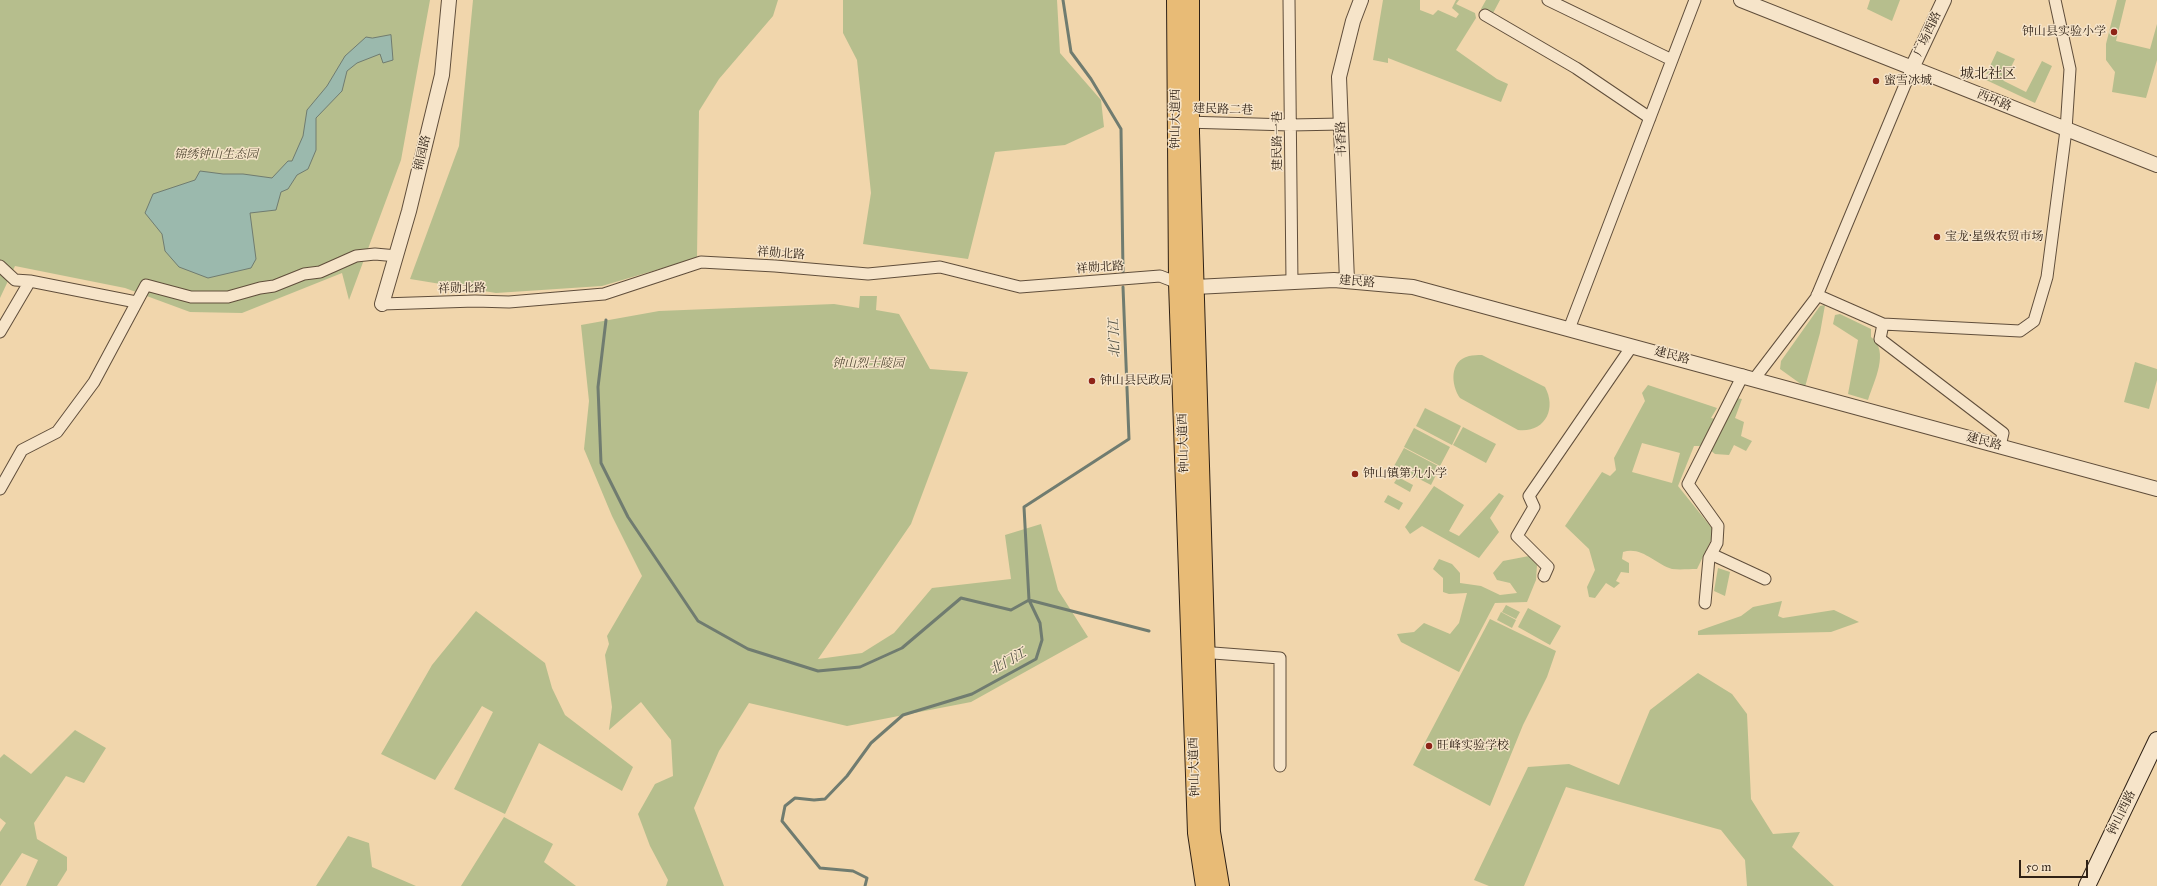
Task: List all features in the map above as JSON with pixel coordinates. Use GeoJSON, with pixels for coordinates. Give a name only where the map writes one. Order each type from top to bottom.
{"type":"FeatureCollection","features":[{"type":"Feature","properties":{"kind":"highway","name":"钟山大道西"},"geometry":{"type":"LineString","coordinates":[[1176,0],[1183,121],[1199,652],[1211,832],[1220,886]]}},
{"type":"Feature","properties":{"kind":"highway","name":"钟山大道西"},"geometry":{"type":"LineString","coordinates":[[1183,121],[1190,0]]}},
{"type":"Feature","properties":{"kind":"highway","name":"钟山大道西"},"geometry":{"type":"LineString","coordinates":[[1199,652],[1197,833],[1205,886]]}},
{"type":"Feature","properties":{"kind":"main road","name":"钟山西路"},"geometry":{"type":"LineString","coordinates":[[2087,886],[2157,740]]}},
{"type":"Feature","properties":{"kind":"main road","name":"钟山西路"},"geometry":{"type":"LineString","coordinates":[[2100,886],[2157,766]]}},
{"type":"Feature","properties":{"kind":"street","name":"锦园路"},"geometry":{"type":"LineString","coordinates":[[382,304],[410,211],[442,75],[449,0]]}},
{"type":"Feature","properties":{"kind":"street","name":"建民路一巷"},"geometry":{"type":"LineString","coordinates":[[1289,0],[1292,282]]}},
{"type":"Feature","properties":{"kind":"street","name":"书香路"},"geometry":{"type":"LineString","coordinates":[[1347,281],[1339,77],[1353,21],[1361,0]]}},
{"type":"Feature","properties":{"kind":"street"},"geometry":{"type":"LineString","coordinates":[[1548,0],[1672,60]]}},
{"type":"Feature","properties":{"kind":"street"},"geometry":{"type":"LineString","coordinates":[[1569,329],[1695,0]]}},
{"type":"Feature","properties":{"kind":"street","name":"西环路"},"geometry":{"type":"LineString","coordinates":[[1741,0],[2157,165]]}},
{"type":"Feature","properties":{"kind":"street","name":"广场西路"},"geometry":{"type":"LineString","coordinates":[[1912,68],[1944,0]]}},
{"type":"Feature","properties":{"kind":"street"},"geometry":{"type":"LineString","coordinates":[[1817,294],[1883,324],[2020,331],[2034,321],[2046,277],[2066,130],[2070,68],[2055,0]]}},
{"type":"Feature","properties":{"kind":"street"},"geometry":{"type":"LineString","coordinates":[[1484,15],[1576,68],[1650,118]]}},
{"type":"Feature","properties":{"kind":"street"},"geometry":{"type":"LineString","coordinates":[[1705,603],[1709,558],[1717,543],[1718,526],[1688,484],[1749,377],[1817,294],[1912,68]]}},
{"type":"Feature","properties":{"kind":"street","name":"建民路二巷"},"geometry":{"type":"LineString","coordinates":[[1183,121],[1290,125],[1342,124]]}},
{"type":"Feature","properties":{"kind":"street"},"geometry":{"type":"LineString","coordinates":[[0,488],[22,450],[57,432],[94,382],[146,285],[191,297],[228,297],[260,288],[274,286],[304,274],[320,272],[356,256],[375,254],[396,256]]}},
{"type":"Feature","properties":{"kind":"street","name":"祥勋北路"},"geometry":{"type":"LineString","coordinates":[[382,304],[475,301],[509,302],[604,294],[701,262],[775,266],[868,274],[940,267],[1020,287],[1160,276],[1187,285]]}},
{"type":"Feature","properties":{"kind":"street"},"geometry":{"type":"LineString","coordinates":[[0,266],[15,280],[30,281],[136,302]]}},
{"type":"Feature","properties":{"kind":"street"},"geometry":{"type":"LineString","coordinates":[[0,332],[30,281]]}},
{"type":"Feature","properties":{"kind":"street","name":"建民路"},"geometry":{"type":"LineString","coordinates":[[1187,285],[1347,281],[1413,287],[2157,489]]}},
{"type":"Feature","properties":{"kind":"street"},"geometry":{"type":"LineString","coordinates":[[1883,324],[1880,339],[2003,433],[2000,446]]}},
{"type":"Feature","properties":{"kind":"street"},"geometry":{"type":"LineString","coordinates":[[1544,576],[1548,567],[1517,536],[1534,507],[1529,496],[1632,346]]}},
{"type":"Feature","properties":{"kind":"street"},"geometry":{"type":"LineString","coordinates":[[1711,554],[1765,580]]}},
{"type":"Feature","properties":{"kind":"street"},"geometry":{"type":"LineString","coordinates":[[1199,652],[1280,658],[1280,766]]}},
{"type":"Feature","properties":{"kind":"green space","name":"锦绣钟山生态园"},"geometry":{"type":"Polygon","coordinates":[[[0,0],[430,0],[401,160],[349,300],[342,273],[242,313],[190,312],[125,288],[15,266],[0,298],[0,0]]]}},
{"type":"Feature","properties":{"kind":"green space"},"geometry":{"type":"Polygon","coordinates":[[[473,0],[778,0],[773,16],[719,79],[699,111],[697,258],[602,286],[496,293],[410,279],[459,146],[473,0]]]}},
{"type":"Feature","properties":{"kind":"green space"},"geometry":{"type":"Polygon","coordinates":[[[843,0],[1057,0],[1060,53],[1101,100],[1104,127],[1065,145],[995,152],[968,259],[863,244],[871,193],[857,60],[843,33],[843,0]]]}},
{"type":"Feature","properties":{"kind":"green space"},"geometry":{"type":"Polygon","coordinates":[[[1383,0],[1420,0],[1420,10],[1433,15],[1438,10],[1456,18],[1459,14],[1452,8],[1456,0],[1459,0],[1456,4],[1475,13],[1476,18],[1456,50],[1497,79],[1508,84],[1501,102],[1388,58],[1388,63],[1373,60],[1383,0]]]}},
{"type":"Feature","properties":{"kind":"green space"},"geometry":{"type":"Polygon","coordinates":[[[1486,0],[1500,0],[1492,15],[1481,9],[1486,0]]]}},
{"type":"Feature","properties":{"kind":"green space"},"geometry":{"type":"Polygon","coordinates":[[[1870,0],[1900,0],[1892,21],[1867,9],[1870,0]]]}},
{"type":"Feature","properties":{"kind":"green space"},"geometry":{"type":"Polygon","coordinates":[[[2117,0],[2126,0],[2116,41],[2150,49],[2157,24],[2157,60],[2146,98],[2112,92],[2115,72],[2106,60],[2106,44],[2117,0]]]}},
{"type":"Feature","properties":{"kind":"green space"},"geometry":{"type":"Polygon","coordinates":[[[1997,51],[2015,59],[2004,81],[2026,92],[2042,61],[2052,66],[2035,103],[1984,79],[1997,51]]]}},
{"type":"Feature","properties":{"kind":"green space","name":"钟山烈士陵园"},"geometry":{"type":"Polygon","coordinates":[[[860,296],[877,296],[876,310],[899,314],[930,369],[968,372],[911,524],[818,659],[862,653],[894,633],[932,588],[1011,579],[1005,535],[1041,524],[1058,590],[1088,637],[971,702],[847,726],[749,703],[719,751],[694,808],[724,886],[666,886],[668,880],[650,846],[638,814],[655,784],[673,776],[671,740],[641,702],[609,730],[612,707],[605,655],[609,644],[607,636],[642,576],[612,516],[584,449],[589,401],[581,325],[659,311],[834,304],[859,308],[860,296]]]}},
{"type":"Feature","properties":{"kind":"green space"},"geometry":{"type":"Polygon","coordinates":[[[1825,305],[1820,333],[1805,387],[1780,369],[1781,361],[1820,306],[1825,305]]]}},
{"type":"Feature","properties":{"kind":"green space"},"geometry":{"type":"Polygon","coordinates":[[[1840,314],[1871,329],[1871,337],[1877,343],[1880,358],[1879,367],[1868,400],[1848,394],[1858,340],[1833,324],[1835,315],[1840,314]]]}},
{"type":"Feature","properties":{"kind":"green space"},"geometry":{"type":"Polygon","coordinates":[[[1482,355],[1545,387],[1550,403],[1549,411],[1542,424],[1527,430],[1518,430],[1460,398],[1455,387],[1455,368],[1463,359],[1471,356],[1482,355]]]}},
{"type":"Feature","properties":{"kind":"green space"},"geometry":{"type":"Polygon","coordinates":[[[2135,362],[2157,369],[2157,380],[2149,409],[2124,402],[2135,362]]]}},
{"type":"Feature","properties":{"kind":"green space"},"geometry":{"type":"Polygon","coordinates":[[[1648,385],[1717,408],[1711,418],[1725,421],[1736,398],[1742,399],[1735,418],[1744,422],[1741,436],[1752,441],[1746,451],[1734,445],[1729,455],[1715,454],[1705,446],[1694,446],[1678,486],[1715,532],[1697,569],[1672,569],[1642,553],[1636,551],[1623,552],[1622,559],[1629,563],[1629,573],[1621,572],[1616,581],[1620,583],[1614,588],[1606,583],[1595,598],[1589,597],[1587,587],[1595,570],[1589,549],[1565,526],[1602,472],[1610,476],[1616,470],[1614,458],[1645,401],[1642,393],[1648,385]],[[1642,443],[1632,472],[1672,483],[1680,453],[1642,443]]]}},
{"type":"Feature","properties":{"kind":"green space"},"geometry":{"type":"Polygon","coordinates":[[[1425,408],[1461,426],[1452,445],[1416,426],[1425,408]]]}},
{"type":"Feature","properties":{"kind":"green space"},"geometry":{"type":"Polygon","coordinates":[[[1463,427],[1496,444],[1486,463],[1453,445],[1463,427]]]}},
{"type":"Feature","properties":{"kind":"green space"},"geometry":{"type":"Polygon","coordinates":[[[1414,428],[1450,447],[1440,466],[1404,447],[1414,428]]]}},
{"type":"Feature","properties":{"kind":"green space"},"geometry":{"type":"Polygon","coordinates":[[[1404,448],[1440,467],[1431,485],[1394,466],[1404,448]]]}},
{"type":"Feature","properties":{"kind":"green space"},"geometry":{"type":"Polygon","coordinates":[[[1398,477],[1413,485],[1410,492],[1394,483],[1398,477]]]}},
{"type":"Feature","properties":{"kind":"green space"},"geometry":{"type":"Polygon","coordinates":[[[1434,486],[1464,505],[1449,531],[1459,536],[1499,493],[1504,496],[1490,518],[1499,532],[1479,558],[1422,526],[1410,534],[1405,527],[1434,486]]]}},
{"type":"Feature","properties":{"kind":"green space"},"geometry":{"type":"Polygon","coordinates":[[[1388,495],[1403,503],[1399,510],[1384,502],[1388,495]]]}},
{"type":"Feature","properties":{"kind":"green space"},"geometry":{"type":"Polygon","coordinates":[[[1529,556],[1537,565],[1536,580],[1527,602],[1495,603],[1459,672],[1401,642],[1397,634],[1414,632],[1424,623],[1450,634],[1459,623],[1467,593],[1449,594],[1443,592],[1443,578],[1433,569],[1439,559],[1452,564],[1460,573],[1460,583],[1481,586],[1500,595],[1517,593],[1510,583],[1497,580],[1493,573],[1503,561],[1529,556]]]}},
{"type":"Feature","properties":{"kind":"green space"},"geometry":{"type":"Polygon","coordinates":[[[1718,568],[1730,572],[1725,596],[1714,591],[1718,568]]]}},
{"type":"Feature","properties":{"kind":"green space"},"geometry":{"type":"Polygon","coordinates":[[[1782,601],[1778,616],[1783,618],[1834,610],[1859,622],[1831,632],[1698,635],[1698,631],[1741,616],[1753,607],[1782,601]]]}},
{"type":"Feature","properties":{"kind":"green space"},"geometry":{"type":"Polygon","coordinates":[[[1506,605],[1520,612],[1516,619],[1502,612],[1506,605]]]}},
{"type":"Feature","properties":{"kind":"green space"},"geometry":{"type":"Polygon","coordinates":[[[1528,608],[1561,626],[1550,645],[1518,627],[1528,608]]]}},
{"type":"Feature","properties":{"kind":"green space"},"geometry":{"type":"Polygon","coordinates":[[[476,611],[545,663],[552,688],[565,715],[633,767],[622,791],[539,743],[505,814],[454,789],[493,712],[482,706],[435,780],[381,754],[432,665],[476,611]]]}},
{"type":"Feature","properties":{"kind":"green space"},"geometry":{"type":"Polygon","coordinates":[[[1501,612],[1516,620],[1512,628],[1497,620],[1501,612]]]}},
{"type":"Feature","properties":{"kind":"green space"},"geometry":{"type":"Polygon","coordinates":[[[1490,619],[1556,651],[1547,677],[1523,725],[1490,806],[1413,765],[1490,619]]]}},
{"type":"Feature","properties":{"kind":"green space"},"geometry":{"type":"Polygon","coordinates":[[[1698,673],[1732,694],[1747,714],[1751,799],[1773,834],[1800,832],[1792,847],[1834,886],[1747,886],[1745,860],[1721,830],[1566,787],[1524,886],[1489,886],[1474,880],[1528,767],[1569,764],[1619,785],[1650,710],[1698,673]]]}},
{"type":"Feature","properties":{"kind":"green space"},"geometry":{"type":"Polygon","coordinates":[[[75,730],[106,748],[84,783],[66,776],[34,823],[37,839],[67,857],[67,870],[57,886],[26,886],[38,860],[22,853],[0,886],[0,832],[6,823],[0,818],[0,758],[4,754],[31,774],[75,730]]]}},
{"type":"Feature","properties":{"kind":"green space"},"geometry":{"type":"Polygon","coordinates":[[[504,817],[553,844],[544,862],[576,886],[461,886],[504,817]]]}},
{"type":"Feature","properties":{"kind":"green space"},"geometry":{"type":"Polygon","coordinates":[[[348,836],[369,843],[372,867],[416,886],[316,886],[348,836]]]}},
{"type":"Feature","properties":{"kind":"shaded area"},"geometry":{"type":"Polygon","coordinates":[[[391,35],[393,60],[383,63],[380,54],[357,63],[347,71],[342,91],[316,118],[316,150],[308,169],[297,175],[288,189],[281,192],[276,210],[250,213],[256,259],[251,268],[208,278],[179,267],[165,251],[162,234],[145,213],[153,194],[195,180],[200,171],[272,178],[288,161],[292,161],[303,136],[307,110],[327,86],[345,56],[366,37],[372,38],[391,35]]]}},
{"type":"Feature","properties":{"kind":"waterway","name":"北门江"},"geometry":{"type":"LineString","coordinates":[[1063,0],[1071,52],[1091,79],[1121,129],[1123,272]]}},
{"type":"Feature","properties":{"kind":"waterway","name":"北门江"},"geometry":{"type":"LineString","coordinates":[[865,886],[867,878],[853,871],[820,868],[782,821],[785,806],[795,798],[814,800],[825,799],[847,776],[871,743],[903,715],[972,694],[1036,659],[1042,640],[1040,623],[1029,600],[1024,507],[1129,439],[1123,287]]}},
{"type":"Feature","properties":{"kind":"waterway"},"geometry":{"type":"LineString","coordinates":[[606,320],[598,387],[601,463],[628,517],[698,621],[748,649],[818,671],[860,667],[902,648],[961,598],[1011,610],[1029,600],[1149,631]]}},
{"type":"Feature","properties":{"kind":"place","name":"钟山县实验小学"},"geometry":{"type":"Point","coordinates":[2114,32]}},
{"type":"Feature","properties":{"kind":"place","name":"蜜雪冰城"},"geometry":{"type":"Point","coordinates":[1876,81]}},
{"type":"Feature","properties":{"kind":"place","name":"宝龙·星级农贸市场"},"geometry":{"type":"Point","coordinates":[1937,237]}},
{"type":"Feature","properties":{"kind":"place","name":"钟山县民政局"},"geometry":{"type":"Point","coordinates":[1092,381]}},
{"type":"Feature","properties":{"kind":"place","name":"钟山镇第九小学"},"geometry":{"type":"Point","coordinates":[1355,474]}},
{"type":"Feature","properties":{"kind":"place","name":"旺峰实验学校"},"geometry":{"type":"Point","coordinates":[1429,746]}},
{"type":"Feature","properties":{"kind":"district","name":"城北社区"},"geometry":{"type":"Point","coordinates":[1988,75]}}]}
